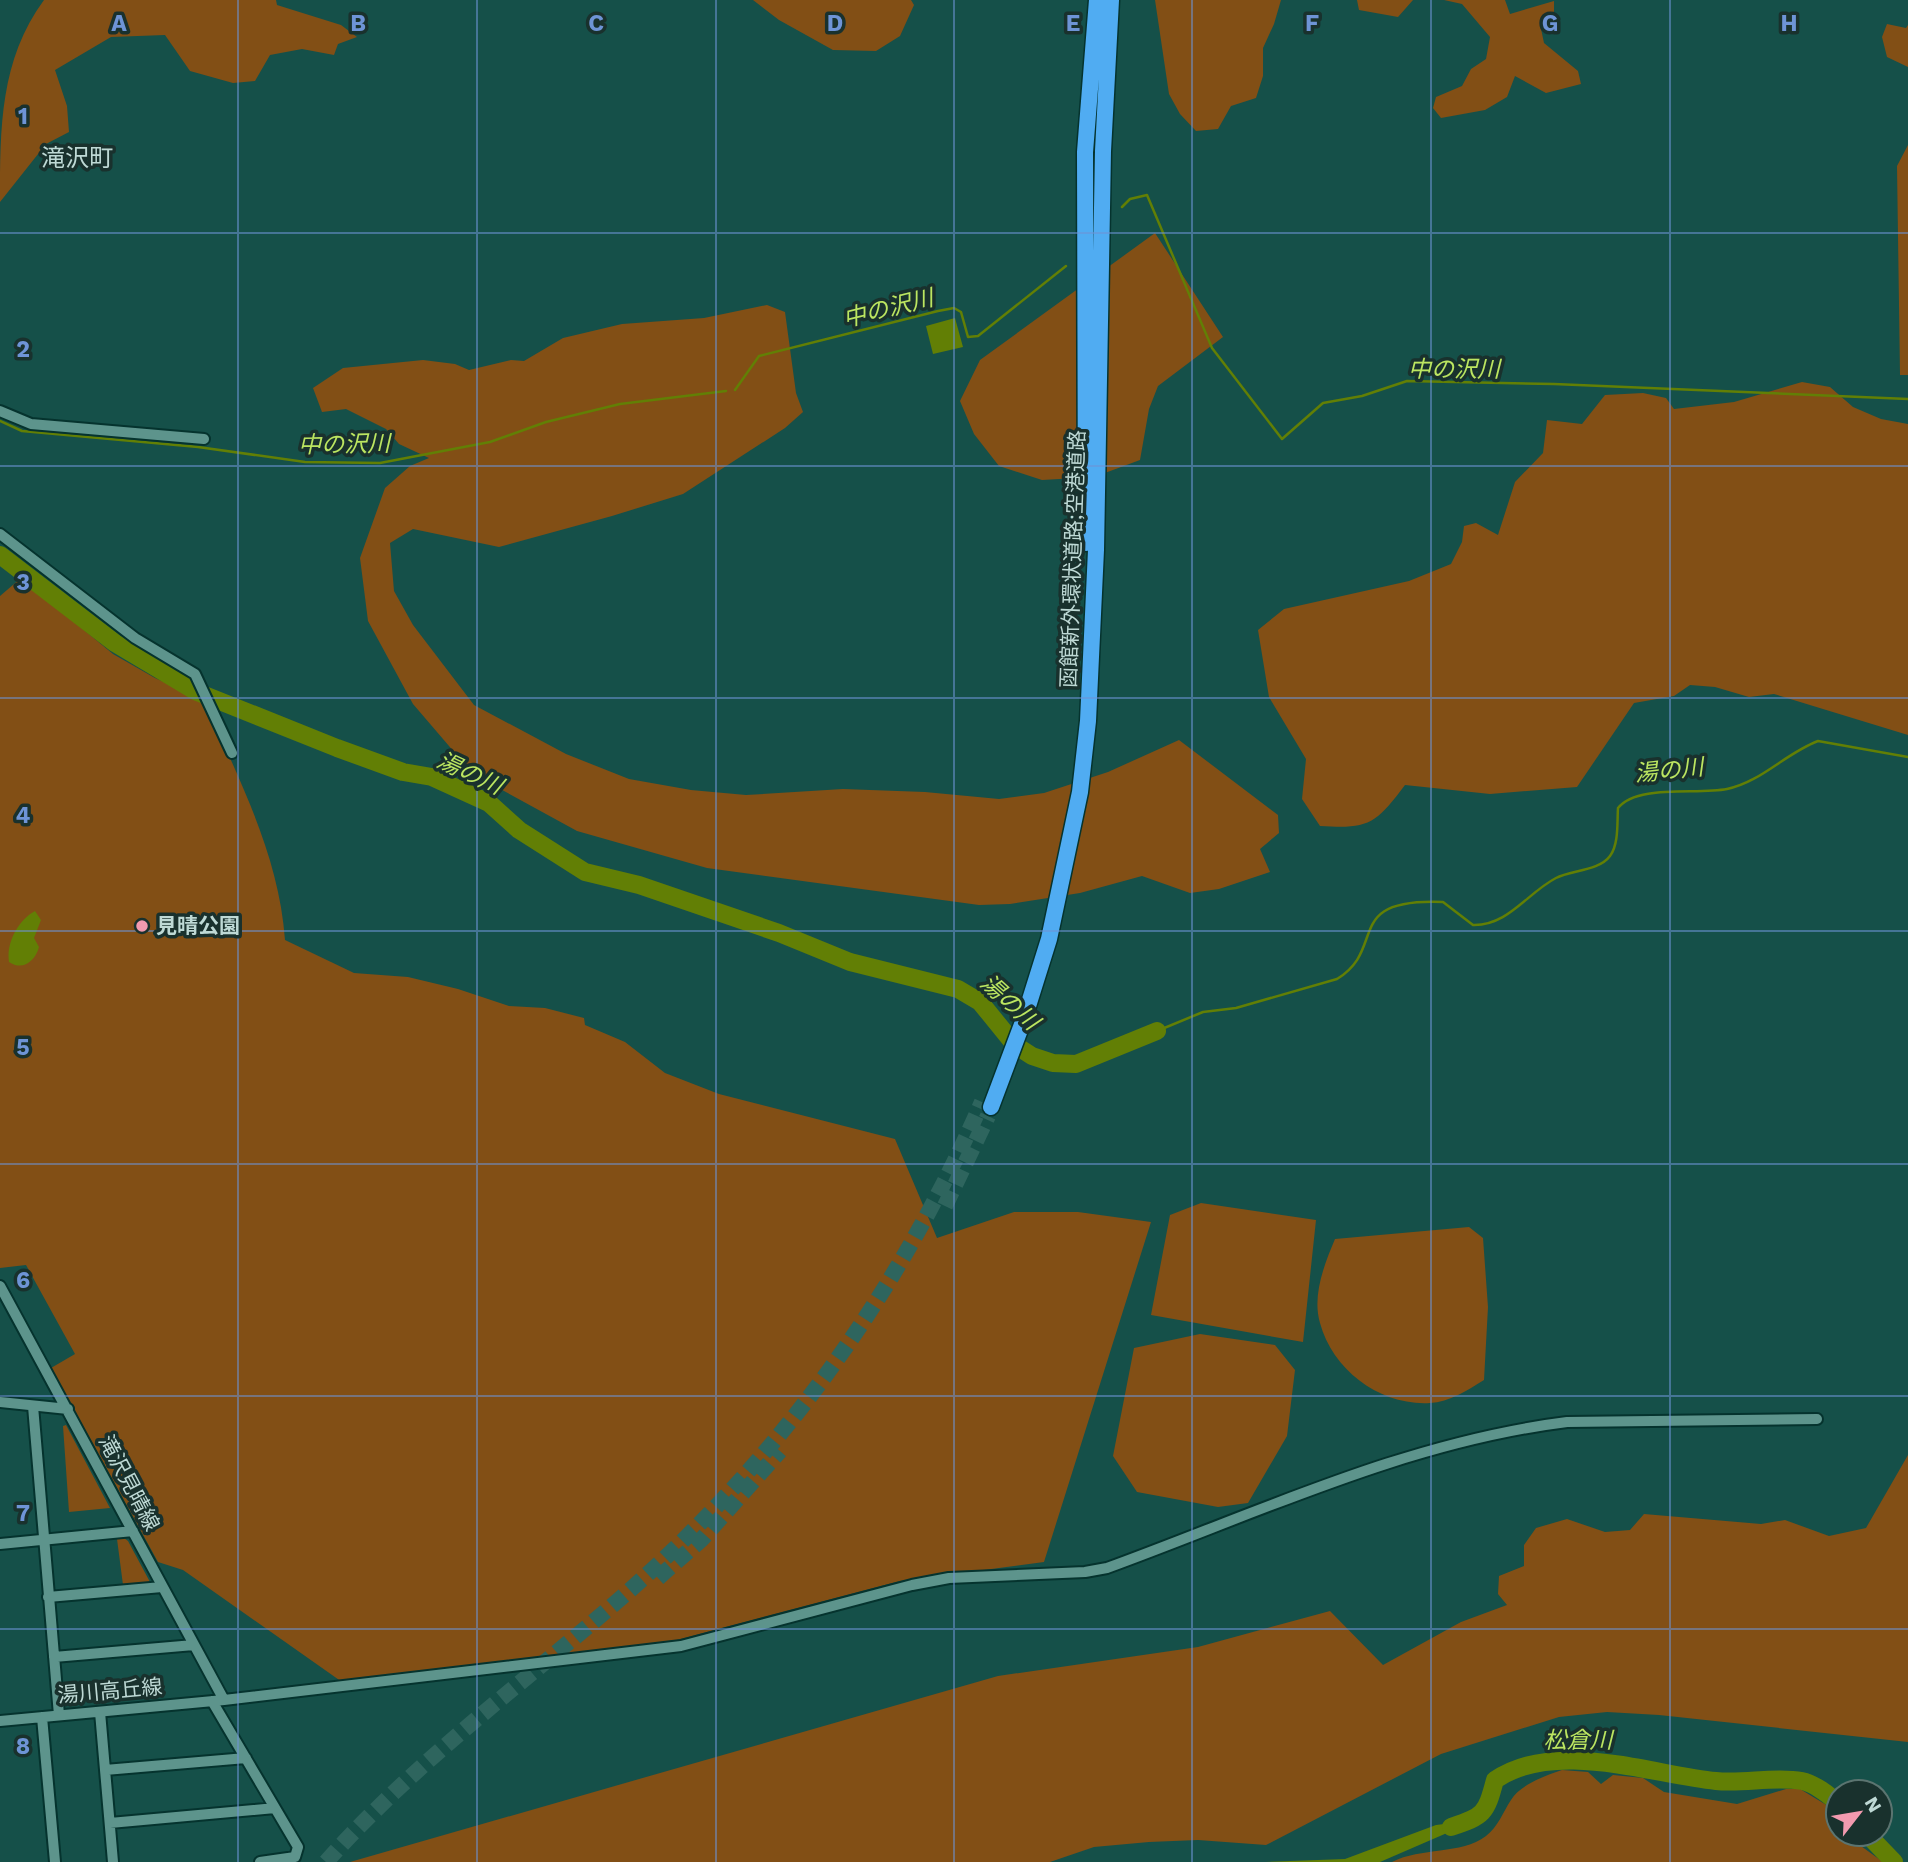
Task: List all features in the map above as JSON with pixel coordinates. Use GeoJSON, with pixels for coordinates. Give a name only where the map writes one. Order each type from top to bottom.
{"type":"FeatureCollection","features":[{"type":"Feature","properties":{"kind":"highway","name":"函館新外環状道路;空港道路"},"geometry":{"type":"LineString","coordinates":[[1020,1017],[1060,858],[1080,719],[1086,551],[1085,152],[1097,0]]}},
{"type":"Feature","properties":{"kind":"highway","name":"函館新外環状道路;空港道路"},"geometry":{"type":"LineString","coordinates":[[986,1105],[1049,939],[1067,859],[1088,721],[1096,550],[1103,151],[1111,0]]}},
{"type":"Feature","properties":{"kind":"street"},"geometry":{"type":"LineString","coordinates":[[0,411],[31,424],[204,439]]}},
{"type":"Feature","properties":{"kind":"street"},"geometry":{"type":"LineString","coordinates":[[0,534],[135,638],[185,666],[201,682],[232,753]]}},
{"type":"Feature","properties":{"kind":"street","name":"滝沢見晴線"},"geometry":{"type":"LineString","coordinates":[[0,1286],[194,1645],[246,1758],[298,1847],[295,1857],[260,1862]]}},
{"type":"Feature","properties":{"kind":"street"},"geometry":{"type":"LineString","coordinates":[[0,1402],[68,1409]]}},
{"type":"Feature","properties":{"kind":"street"},"geometry":{"type":"LineString","coordinates":[[33,1406],[59,1715]]}},
{"type":"Feature","properties":{"kind":"street","name":"湯川高丘線"},"geometry":{"type":"LineString","coordinates":[[0,1721],[218,1700],[681,1646],[864,1596],[949,1578],[1085,1572],[1215,1529],[1378,1466],[1430,1450],[1533,1426],[1567,1422],[1817,1419]]}},
{"type":"Feature","properties":{"kind":"street"},"geometry":{"type":"LineString","coordinates":[[0,1544],[133,1531]]}},
{"type":"Feature","properties":{"kind":"street"},"geometry":{"type":"LineString","coordinates":[[48,1597],[162,1587]]}},
{"type":"Feature","properties":{"kind":"street"},"geometry":{"type":"LineString","coordinates":[[54,1657],[194,1645]]}},
{"type":"Feature","properties":{"kind":"street"},"geometry":{"type":"LineString","coordinates":[[0,1711],[0,1721]]}},
{"type":"Feature","properties":{"kind":"street"},"geometry":{"type":"LineString","coordinates":[[100,1712],[113,1862]]}},
{"type":"Feature","properties":{"kind":"street"},"geometry":{"type":"LineString","coordinates":[[42,1717],[55,1862]]}},
{"type":"Feature","properties":{"kind":"street"},"geometry":{"type":"LineString","coordinates":[[105,1770],[246,1758]]}},
{"type":"Feature","properties":{"kind":"street"},"geometry":{"type":"LineString","coordinates":[[110,1823],[275,1808]]}},
{"type":"Feature","properties":{"kind":"shaded area"},"geometry":{"type":"Polygon","coordinates":[[[44,0],[276,0],[277,5],[341,25],[357,37],[338,44],[334,55],[302,49],[270,55],[255,81],[233,83],[190,71],[165,35],[111,37],[55,70],[67,106],[69,132],[46,144],[0,202],[2,121],[11,71],[29,23],[44,0]]]}},
{"type":"Feature","properties":{"kind":"shaded area"},"geometry":{"type":"Polygon","coordinates":[[[753,0],[911,0],[914,5],[900,36],[876,51],[833,50],[779,20],[753,0]]]}},
{"type":"Feature","properties":{"kind":"shaded area"},"geometry":{"type":"Polygon","coordinates":[[[1155,0],[1281,0],[1263,48],[1263,76],[1256,98],[1231,106],[1218,129],[1196,131],[1180,114],[1169,94],[1155,0]]]}},
{"type":"Feature","properties":{"kind":"shaded area"},"geometry":{"type":"Polygon","coordinates":[[[1357,0],[1413,0],[1398,17],[1359,10],[1357,0]]]}},
{"type":"Feature","properties":{"kind":"shaded area"},"geometry":{"type":"Polygon","coordinates":[[[1444,0],[1505,0],[1510,14],[1554,1],[1554,15],[1540,24],[1544,43],[1578,71],[1581,84],[1546,93],[1515,76],[1507,97],[1485,110],[1441,118],[1433,108],[1436,97],[1462,86],[1471,69],[1486,59],[1490,37],[1462,4],[1444,0]]]}},
{"type":"Feature","properties":{"kind":"shaded area"},"geometry":{"type":"Polygon","coordinates":[[[1887,24],[1906,28],[1908,25],[1908,67],[1887,57],[1882,37],[1887,24]]]}},
{"type":"Feature","properties":{"kind":"shaded area"},"geometry":{"type":"Polygon","coordinates":[[[1908,145],[1908,375],[1900,375],[1897,166],[1908,145]]]}},
{"type":"Feature","properties":{"kind":"shaded area"},"geometry":{"type":"Polygon","coordinates":[[[1155,233],[1223,337],[1158,386],[1149,409],[1140,460],[1094,477],[1042,480],[999,466],[974,434],[960,401],[980,360],[1155,233]]]}},
{"type":"Feature","properties":{"kind":"shaded area"},"geometry":{"type":"Polygon","coordinates":[[[767,305],[785,312],[796,393],[803,412],[785,428],[683,494],[499,547],[413,529],[390,543],[394,591],[413,625],[474,705],[566,754],[629,779],[691,790],[746,795],[843,789],[925,792],[999,799],[1044,793],[1108,772],[1179,740],[1278,815],[1279,833],[1260,849],[1270,872],[1219,889],[1190,893],[1142,876],[1080,893],[1010,904],[979,905],[707,868],[577,831],[473,774],[413,704],[368,621],[360,558],[385,488],[410,466],[429,458],[399,444],[386,429],[346,409],[322,412],[313,388],[343,368],[423,360],[455,364],[469,370],[511,360],[524,361],[563,338],[622,324],[704,318],[767,305]]]}},
{"type":"Feature","properties":{"kind":"shaded area"},"geometry":{"type":"Polygon","coordinates":[[[955,318],[963,347],[933,354],[926,326],[955,318]]]}},
{"type":"Feature","properties":{"kind":"shaded area"},"geometry":{"type":"Polygon","coordinates":[[[1802,382],[1830,387],[1853,407],[1881,419],[1908,424],[1908,735],[1774,694],[1749,697],[1715,687],[1690,685],[1674,696],[1634,703],[1577,787],[1490,794],[1405,785],[1386,809],[1369,822],[1349,826],[1320,826],[1302,799],[1306,759],[1269,697],[1258,630],[1284,609],[1409,581],[1451,564],[1462,542],[1464,526],[1476,523],[1498,535],[1515,482],[1543,453],[1547,420],[1582,424],[1605,395],[1643,393],[1666,398],[1674,409],[1734,402],[1802,382]]]}},
{"type":"Feature","properties":{"kind":"shaded area"},"geometry":{"type":"Polygon","coordinates":[[[21,578],[113,654],[155,678],[204,700],[266,847],[275,877],[285,940],[354,973],[408,977],[458,989],[509,1006],[545,1008],[584,1018],[585,1025],[625,1042],[665,1073],[719,1094],[895,1139],[937,1238],[1014,1212],[1078,1212],[1151,1222],[1044,1562],[900,1581],[677,1640],[342,1682],[183,1570],[158,1562],[51,1368],[75,1354],[26,1265],[0,1268],[0,596],[21,578]]]}},
{"type":"Feature","properties":{"kind":"shaded area"},"geometry":{"type":"Polygon","coordinates":[[[35,911],[41,920],[34,938],[39,947],[31,961],[19,966],[14,965],[9,962],[11,940],[23,920],[35,911]]]}},
{"type":"Feature","properties":{"kind":"shaded area"},"geometry":{"type":"Polygon","coordinates":[[[1201,1203],[1316,1220],[1303,1342],[1151,1315],[1170,1215],[1201,1203]]]}},
{"type":"Feature","properties":{"kind":"shaded area"},"geometry":{"type":"Polygon","coordinates":[[[1469,1227],[1483,1238],[1488,1307],[1484,1380],[1451,1398],[1430,1403],[1394,1399],[1377,1392],[1348,1370],[1336,1356],[1320,1323],[1318,1291],[1335,1239],[1469,1227]]]}},
{"type":"Feature","properties":{"kind":"shaded area"},"geometry":{"type":"Polygon","coordinates":[[[1200,1334],[1275,1345],[1295,1370],[1287,1436],[1248,1503],[1218,1507],[1137,1492],[1113,1456],[1134,1348],[1200,1334]]]}},
{"type":"Feature","properties":{"kind":"shaded area"},"geometry":{"type":"Polygon","coordinates":[[[66,1425],[110,1508],[69,1512],[63,1426],[66,1425]]]}},
{"type":"Feature","properties":{"kind":"shaded area"},"geometry":{"type":"Polygon","coordinates":[[[1908,1455],[1908,1742],[1659,1715],[1607,1712],[1559,1717],[1441,1754],[1266,1845],[1198,1840],[1149,1842],[1094,1847],[1050,1862],[350,1862],[998,1676],[1198,1647],[1330,1611],[1383,1665],[1461,1622],[1507,1605],[1498,1594],[1499,1576],[1524,1566],[1524,1545],[1536,1528],[1567,1519],[1605,1532],[1630,1530],[1644,1514],[1761,1524],[1785,1520],[1829,1536],[1866,1528],[1908,1455]]]}},
{"type":"Feature","properties":{"kind":"shaded area"},"geometry":{"type":"Polygon","coordinates":[[[124,1538],[150,1582],[123,1585],[117,1539],[124,1538]]]}},
{"type":"Feature","properties":{"kind":"shaded area"},"geometry":{"type":"Polygon","coordinates":[[[1562,1770],[1588,1772],[1601,1784],[1613,1775],[1643,1778],[1664,1792],[1737,1804],[1786,1789],[1800,1789],[1824,1804],[1824,1848],[1864,1848],[1883,1862],[1392,1862],[1415,1854],[1453,1849],[1476,1842],[1494,1828],[1515,1795],[1541,1778],[1562,1770]]]}},
{"type":"Feature","properties":{"kind":"shaded area"},"geometry":{"type":"Polygon","coordinates":[[[1477,1820],[1380,1862],[1265,1862],[1345,1859],[1436,1825],[1477,1820]]]}},
{"type":"Feature","properties":{"kind":"waterway","name":"中の沢川"},"geometry":{"type":"LineString","coordinates":[[1122,207],[1130,199],[1147,195],[1212,348],[1282,439],[1323,403],[1362,396],[1407,381],[1554,384],[1908,399]]}},
{"type":"Feature","properties":{"kind":"waterway","name":"中の沢川"},"geometry":{"type":"LineString","coordinates":[[735,390],[759,356],[938,311],[954,308],[961,312],[968,337],[978,336],[1066,266]]}},
{"type":"Feature","properties":{"kind":"waterway","name":"中の沢川"},"geometry":{"type":"LineString","coordinates":[[0,421],[22,431],[198,447],[305,462],[380,463],[490,442],[546,422],[620,404],[726,391]]}},
{"type":"Feature","properties":{"kind":"waterway","name":"湯の川"},"geometry":{"type":"LineString","coordinates":[[0,555],[115,643],[197,692],[403,772],[432,777],[489,803],[519,830],[585,872],[639,885],[779,933],[850,962],[958,989],[980,1002],[1015,1045],[1032,1056],[1053,1063],[1076,1064],[1157,1031]]}},
{"type":"Feature","properties":{"kind":"waterway","name":"湯の川"},"geometry":{"type":"LineString","coordinates":[[1157,1031],[1203,1012],[1236,1008],[1337,979],[1352,967],[1378,916],[1391,908],[1411,903],[1443,902],[1473,925],[1497,920],[1556,878],[1605,861],[1615,845],[1618,808],[1639,796],[1727,789],[1751,780],[1818,741],[1908,757]]}},
{"type":"Feature","properties":{"kind":"waterway","name":"松倉川"},"geometry":{"type":"LineString","coordinates":[[1451,1827],[1471,1820],[1482,1812],[1495,1780],[1519,1768],[1545,1762],[1603,1762],[1716,1781],[1802,1781],[1824,1792]]}},
{"type":"Feature","properties":{"kind":"waterway","name":"松倉川"},"geometry":{"type":"LineString","coordinates":[[1880,1848],[1894,1862]]}},
{"type":"Feature","properties":{"kind":"tunnel"},"geometry":{"type":"LineString","coordinates":[[326,1862],[432,1757],[621,1598],[732,1490],[782,1431],[873,1307],[913,1241],[982,1102]]}},
{"type":"Feature","properties":{"kind":"tunnel"},"geometry":{"type":"LineString","coordinates":[[945,1206],[988,1116]]}},
{"type":"Feature","properties":{"kind":"tunnel"},"geometry":{"type":"LineString","coordinates":[[658,1578],[702,1539],[780,1451]]}},
{"type":"Feature","properties":{"kind":"place","name":"見晴公園"},"geometry":{"type":"Point","coordinates":[142,926]}},
{"type":"Feature","properties":{"kind":"district","name":"滝沢町"},"geometry":{"type":"Point","coordinates":[77,158]}}]}
